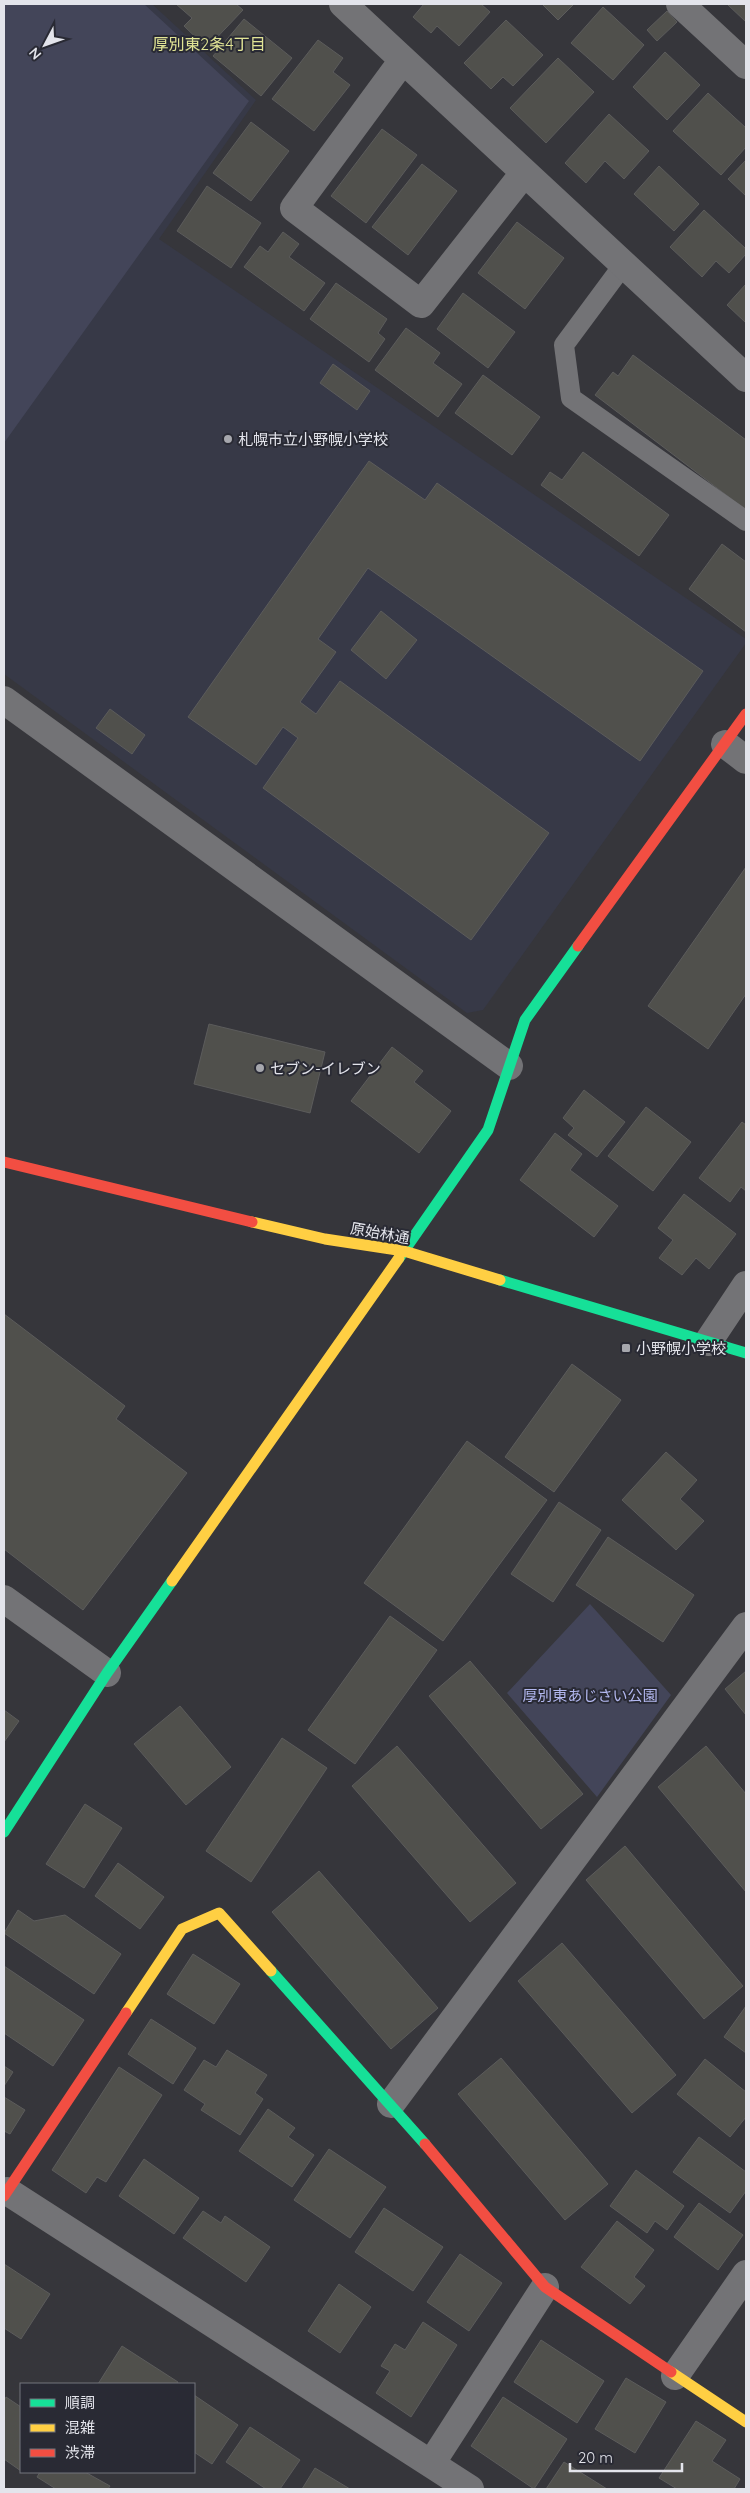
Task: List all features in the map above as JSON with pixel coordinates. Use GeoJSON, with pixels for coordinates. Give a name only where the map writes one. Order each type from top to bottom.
{"type":"FeatureCollection","features":[{"type":"Feature","properties":{"kind":"street"},"geometry":{"type":"LineString","coordinates":[[343,4],[746,378]]}},
{"type":"Feature","properties":{"kind":"street"},"geometry":{"type":"LineString","coordinates":[[680,4],[746,65]]}},
{"type":"Feature","properties":{"kind":"street"},"geometry":{"type":"LineString","coordinates":[[403,60],[294,208],[421,304],[524,173]]}},
{"type":"Feature","properties":{"kind":"street"},"geometry":{"type":"LineString","coordinates":[[4,700],[509,1066]]}},
{"type":"Feature","properties":{"kind":"street"},"geometry":{"type":"LineString","coordinates":[[4,1832],[107,1673],[488,1130],[525,1020],[736,752],[746,714]]}},
{"type":"Feature","properties":{"kind":"street","name":"原始林通"},"geometry":{"type":"LineString","coordinates":[[4,1162],[325,1239],[404,1251],[734,1354]]}},
{"type":"Feature","properties":{"kind":"street"},"geometry":{"type":"LineString","coordinates":[[734,1354],[746,1285]]}},
{"type":"Feature","properties":{"kind":"street"},"geometry":{"type":"LineString","coordinates":[[4,1599],[107,1673]]}},
{"type":"Feature","properties":{"kind":"street"},"geometry":{"type":"LineString","coordinates":[[391,2104],[746,1626]]}},
{"type":"Feature","properties":{"kind":"street"},"geometry":{"type":"LineString","coordinates":[[470,2489],[5,2194],[182,1929],[219,1913],[391,2104],[545,2287],[746,2422]]}},
{"type":"Feature","properties":{"kind":"street"},"geometry":{"type":"LineString","coordinates":[[675,2376],[746,2274]]}},
{"type":"Feature","properties":{"kind":"street"},"geometry":{"type":"LineString","coordinates":[[431,2464],[545,2287]]}},
{"type":"Feature","properties":{"kind":"lane"},"geometry":{"type":"LineString","coordinates":[[624,264],[564,345],[571,398],[746,521]]}},
{"type":"Feature","properties":{"kind":"shaded area","name":"札幌市立小野幌小学校"},"geometry":{"type":"Polygon","coordinates":[[[4,4],[152,4],[256,100],[159,239],[746,639],[746,643],[483,1010],[467,1013],[4,674],[4,4]]]}},
{"type":"Feature","properties":{"kind":"green space"},"geometry":{"type":"Polygon","coordinates":[[[4,4],[144,4],[249,101],[4,443],[4,4]]]}},
{"type":"Feature","properties":{"kind":"green space","name":"厚別東あじさい公園"},"geometry":{"type":"Polygon","coordinates":[[[590,1604],[671,1695],[597,1797],[507,1693],[590,1604]]]}},
{"type":"Feature","properties":{"kind":"building"},"geometry":{"type":"Polygon","coordinates":[[[176,4],[236,4],[243,10],[207,48],[184,26],[192,18],[176,4]]]}},
{"type":"Feature","properties":{"kind":"building"},"geometry":{"type":"Polygon","coordinates":[[[424,4],[481,4],[490,12],[459,46],[437,26],[431,33],[413,17],[424,4]]]}},
{"type":"Feature","properties":{"kind":"building"},"geometry":{"type":"Polygon","coordinates":[[[542,4],[574,4],[558,20],[542,4]]]}},
{"type":"Feature","properties":{"kind":"building"},"geometry":{"type":"Polygon","coordinates":[[[727,4],[746,4],[746,22],[727,4]]]}},
{"type":"Feature","properties":{"kind":"building"},"geometry":{"type":"Polygon","coordinates":[[[603,7],[644,45],[613,80],[571,43],[603,7]]]}},
{"type":"Feature","properties":{"kind":"building"},"geometry":{"type":"Polygon","coordinates":[[[667,11],[677,22],[657,41],[647,30],[667,11]]]}},
{"type":"Feature","properties":{"kind":"building"},"geometry":{"type":"Polygon","coordinates":[[[244,19],[292,58],[261,96],[213,56],[244,19]]]}},
{"type":"Feature","properties":{"kind":"building"},"geometry":{"type":"Polygon","coordinates":[[[506,20],[543,55],[513,86],[503,77],[491,89],[464,63],[506,20]]]}},
{"type":"Feature","properties":{"kind":"building"},"geometry":{"type":"Polygon","coordinates":[[[318,40],[343,58],[333,72],[350,85],[314,131],[272,99],[318,40]]]}},
{"type":"Feature","properties":{"kind":"building"},"geometry":{"type":"Polygon","coordinates":[[[665,52],[700,85],[667,120],[633,87],[665,52]]]}},
{"type":"Feature","properties":{"kind":"building"},"geometry":{"type":"Polygon","coordinates":[[[558,58],[594,92],[546,143],[510,108],[558,58]]]}},
{"type":"Feature","properties":{"kind":"building"},"geometry":{"type":"Polygon","coordinates":[[[708,93],[746,128],[746,147],[721,175],[673,131],[708,93]]]}},
{"type":"Feature","properties":{"kind":"building"},"geometry":{"type":"Polygon","coordinates":[[[609,114],[649,151],[624,179],[605,161],[586,183],[565,163],[609,114]]]}},
{"type":"Feature","properties":{"kind":"building"},"geometry":{"type":"Polygon","coordinates":[[[251,122],[289,151],[251,201],[213,173],[251,122]]]}},
{"type":"Feature","properties":{"kind":"building"},"geometry":{"type":"Polygon","coordinates":[[[382,129],[417,155],[366,223],[331,196],[382,129]]]}},
{"type":"Feature","properties":{"kind":"building"},"geometry":{"type":"Polygon","coordinates":[[[746,160],[746,196],[728,179],[746,160]]]}},
{"type":"Feature","properties":{"kind":"building"},"geometry":{"type":"Polygon","coordinates":[[[422,164],[457,191],[408,255],[372,227],[422,164]]]}},
{"type":"Feature","properties":{"kind":"building"},"geometry":{"type":"Polygon","coordinates":[[[659,166],[699,204],[674,231],[634,194],[659,166]]]}},
{"type":"Feature","properties":{"kind":"building"},"geometry":{"type":"Polygon","coordinates":[[[207,186],[261,223],[231,268],[177,231],[207,186]]]}},
{"type":"Feature","properties":{"kind":"building"},"geometry":{"type":"Polygon","coordinates":[[[704,210],[746,249],[746,254],[729,273],[716,261],[702,277],[670,247],[704,210]]]}},
{"type":"Feature","properties":{"kind":"building"},"geometry":{"type":"Polygon","coordinates":[[[517,222],[564,258],[525,309],[478,273],[517,222]]]}},
{"type":"Feature","properties":{"kind":"building"},"geometry":{"type":"Polygon","coordinates":[[[283,232],[299,244],[289,257],[325,283],[304,311],[244,267],[260,246],[268,252],[283,232]]]}},
{"type":"Feature","properties":{"kind":"building"},"geometry":{"type":"Polygon","coordinates":[[[336,283],[387,319],[378,333],[385,339],[369,362],[310,319],[336,283]]]}},
{"type":"Feature","properties":{"kind":"building"},"geometry":{"type":"Polygon","coordinates":[[[746,284],[746,323],[727,305],[746,284]]]}},
{"type":"Feature","properties":{"kind":"building"},"geometry":{"type":"Polygon","coordinates":[[[463,293],[515,332],[488,368],[437,329],[463,293]]]}},
{"type":"Feature","properties":{"kind":"building"},"geometry":{"type":"Polygon","coordinates":[[[406,328],[440,353],[433,363],[462,384],[438,417],[375,370],[406,328]]]}},
{"type":"Feature","properties":{"kind":"building"},"geometry":{"type":"Polygon","coordinates":[[[633,355],[746,440],[746,510],[595,395],[613,372],[618,376],[633,355]]]}},
{"type":"Feature","properties":{"kind":"building"},"geometry":{"type":"Polygon","coordinates":[[[333,364],[370,391],[357,410],[320,383],[333,364]]]}},
{"type":"Feature","properties":{"kind":"building"},"geometry":{"type":"Polygon","coordinates":[[[483,375],[540,417],[512,455],[455,413],[483,375]]]}},
{"type":"Feature","properties":{"kind":"building"},"geometry":{"type":"Polygon","coordinates":[[[583,452],[669,515],[639,556],[541,485],[550,472],[562,480],[583,452]]]}},
{"type":"Feature","properties":{"kind":"building"},"geometry":{"type":"Polygon","coordinates":[[[369,461],[425,500],[437,483],[703,671],[640,761],[368,568],[318,639],[336,652],[300,702],[316,714],[340,681],[549,833],[471,940],[263,788],[298,738],[283,727],[256,765],[188,717],[369,461]]]}},
{"type":"Feature","properties":{"kind":"building"},"geometry":{"type":"Polygon","coordinates":[[[722,544],[746,562],[746,632],[689,589],[722,544]]]}},
{"type":"Feature","properties":{"kind":"building"},"geometry":{"type":"Polygon","coordinates":[[[381,611],[417,640],[386,679],[351,650],[381,611]]]}},
{"type":"Feature","properties":{"kind":"building"},"geometry":{"type":"Polygon","coordinates":[[[110,709],[145,735],[132,754],[96,728],[110,709]]]}},
{"type":"Feature","properties":{"kind":"building"},"geometry":{"type":"Polygon","coordinates":[[[746,867],[746,994],[708,1049],[648,1006],[746,867]]]}},
{"type":"Feature","properties":{"kind":"building","name":"セブン-イレブン"},"geometry":{"type":"Polygon","coordinates":[[[209,1024],[325,1052],[310,1113],[194,1084],[209,1024]]]}},
{"type":"Feature","properties":{"kind":"building"},"geometry":{"type":"Polygon","coordinates":[[[392,1047],[423,1071],[414,1082],[451,1111],[419,1153],[351,1101],[392,1047]]]}},
{"type":"Feature","properties":{"kind":"building"},"geometry":{"type":"Polygon","coordinates":[[[584,1090],[625,1122],[597,1157],[568,1135],[574,1128],[563,1118],[584,1090]]]}},
{"type":"Feature","properties":{"kind":"building"},"geometry":{"type":"Polygon","coordinates":[[[646,1107],[691,1142],[653,1191],[608,1156],[646,1107]]]}},
{"type":"Feature","properties":{"kind":"building"},"geometry":{"type":"Polygon","coordinates":[[[742,1122],[746,1125],[746,1191],[741,1187],[730,1202],[699,1178],[742,1122]]]}},
{"type":"Feature","properties":{"kind":"building"},"geometry":{"type":"Polygon","coordinates":[[[555,1133],[582,1154],[570,1170],[618,1206],[594,1237],[520,1180],[555,1133]]]}},
{"type":"Feature","properties":{"kind":"building"},"geometry":{"type":"Polygon","coordinates":[[[684,1194],[736,1234],[709,1269],[696,1258],[682,1275],[659,1258],[673,1240],[658,1228],[684,1194]]]}},
{"type":"Feature","properties":{"kind":"building"},"geometry":{"type":"Polygon","coordinates":[[[4,1314],[125,1406],[116,1419],[187,1473],[83,1610],[4,1549],[4,1314]]]}},
{"type":"Feature","properties":{"kind":"building"},"geometry":{"type":"Polygon","coordinates":[[[572,1364],[621,1400],[554,1492],[505,1457],[572,1364]]]}},
{"type":"Feature","properties":{"kind":"building"},"geometry":{"type":"Polygon","coordinates":[[[467,1441],[547,1500],[443,1641],[364,1583],[467,1441]]]}},
{"type":"Feature","properties":{"kind":"building"},"geometry":{"type":"Polygon","coordinates":[[[666,1452],[697,1480],[680,1499],[704,1521],[676,1550],[622,1500],[666,1452]]]}},
{"type":"Feature","properties":{"kind":"building"},"geometry":{"type":"Polygon","coordinates":[[[559,1502],[601,1530],[553,1602],[511,1574],[559,1502]]]}},
{"type":"Feature","properties":{"kind":"building"},"geometry":{"type":"Polygon","coordinates":[[[608,1537],[694,1595],[663,1642],[576,1585],[608,1537]]]}},
{"type":"Feature","properties":{"kind":"building"},"geometry":{"type":"Polygon","coordinates":[[[390,1616],[437,1650],[355,1764],[308,1730],[390,1616]]]}},
{"type":"Feature","properties":{"kind":"building"},"geometry":{"type":"Polygon","coordinates":[[[470,1661],[583,1794],[541,1829],[429,1696],[470,1661]]]}},
{"type":"Feature","properties":{"kind":"building"},"geometry":{"type":"Polygon","coordinates":[[[746,1671],[746,1715],[725,1689],[746,1671]]]}},
{"type":"Feature","properties":{"kind":"building"},"geometry":{"type":"Polygon","coordinates":[[[180,1706],[231,1767],[186,1805],[134,1744],[180,1706]]]}},
{"type":"Feature","properties":{"kind":"building"},"geometry":{"type":"Polygon","coordinates":[[[4,1710],[19,1721],[4,1742],[4,1710]]]}},
{"type":"Feature","properties":{"kind":"building"},"geometry":{"type":"Polygon","coordinates":[[[282,1738],[327,1768],[251,1882],[206,1851],[282,1738]]]}},
{"type":"Feature","properties":{"kind":"building"},"geometry":{"type":"Polygon","coordinates":[[[397,1746],[516,1883],[470,1922],[352,1786],[397,1746]]]}},
{"type":"Feature","properties":{"kind":"building"},"geometry":{"type":"Polygon","coordinates":[[[706,1746],[746,1794],[746,1892],[658,1787],[706,1746]]]}},
{"type":"Feature","properties":{"kind":"building"},"geometry":{"type":"Polygon","coordinates":[[[85,1804],[122,1828],[84,1888],[46,1864],[85,1804]]]}},
{"type":"Feature","properties":{"kind":"building"},"geometry":{"type":"Polygon","coordinates":[[[625,1846],[743,1986],[704,2019],[586,1880],[625,1846]]]}},
{"type":"Feature","properties":{"kind":"building"},"geometry":{"type":"Polygon","coordinates":[[[118,1863],[164,1897],[140,1929],[95,1896],[118,1863]]]}},
{"type":"Feature","properties":{"kind":"building"},"geometry":{"type":"Polygon","coordinates":[[[319,1871],[438,2008],[391,2049],[272,1912],[319,1871]]]}},
{"type":"Feature","properties":{"kind":"building"},"geometry":{"type":"Polygon","coordinates":[[[18,1910],[34,1921],[65,1915],[121,1954],[94,1994],[4,1933],[18,1910]]]}},
{"type":"Feature","properties":{"kind":"building"},"geometry":{"type":"Polygon","coordinates":[[[562,1943],[676,2075],[632,2113],[518,1981],[562,1943]]]}},
{"type":"Feature","properties":{"kind":"building"},"geometry":{"type":"Polygon","coordinates":[[[193,1954],[240,1984],[214,2024],[167,1994],[193,1954]]]}},
{"type":"Feature","properties":{"kind":"building"},"geometry":{"type":"Polygon","coordinates":[[[4,1966],[84,2020],[53,2066],[4,2033],[4,1966]]]}},
{"type":"Feature","properties":{"kind":"building"},"geometry":{"type":"Polygon","coordinates":[[[746,2006],[746,2053],[724,2037],[746,2006]]]}},
{"type":"Feature","properties":{"kind":"building"},"geometry":{"type":"Polygon","coordinates":[[[151,2019],[196,2048],[173,2084],[128,2054],[151,2019]]]}},
{"type":"Feature","properties":{"kind":"building"},"geometry":{"type":"Polygon","coordinates":[[[227,2050],[267,2075],[255,2093],[263,2099],[240,2135],[201,2110],[205,2104],[184,2090],[204,2060],[216,2067],[227,2050]]]}},
{"type":"Feature","properties":{"kind":"building"},"geometry":{"type":"Polygon","coordinates":[[[501,2058],[608,2184],[565,2220],[458,2094],[501,2058]]]}},
{"type":"Feature","properties":{"kind":"building"},"geometry":{"type":"Polygon","coordinates":[[[705,2059],[746,2092],[746,2117],[730,2137],[677,2094],[705,2059]]]}},
{"type":"Feature","properties":{"kind":"building"},"geometry":{"type":"Polygon","coordinates":[[[4,2066],[13,2072],[4,2086],[4,2066]]]}},
{"type":"Feature","properties":{"kind":"building"},"geometry":{"type":"Polygon","coordinates":[[[119,2067],[162,2095],[106,2182],[97,2177],[86,2193],[52,2170],[119,2067]]]}},
{"type":"Feature","properties":{"kind":"building"},"geometry":{"type":"Polygon","coordinates":[[[4,2097],[25,2110],[10,2134],[4,2131],[4,2097]]]}},
{"type":"Feature","properties":{"kind":"building"},"geometry":{"type":"Polygon","coordinates":[[[268,2109],[295,2128],[288,2137],[314,2155],[292,2187],[239,2151],[268,2109]]]}},
{"type":"Feature","properties":{"kind":"building"},"geometry":{"type":"Polygon","coordinates":[[[699,2137],[746,2172],[746,2191],[730,2213],[673,2172],[699,2137]]]}},
{"type":"Feature","properties":{"kind":"building"},"geometry":{"type":"Polygon","coordinates":[[[329,2149],[386,2187],[350,2238],[294,2200],[329,2149]]]}},
{"type":"Feature","properties":{"kind":"building"},"geometry":{"type":"Polygon","coordinates":[[[144,2159],[199,2198],[174,2234],[119,2196],[144,2159]]]}},
{"type":"Feature","properties":{"kind":"building"},"geometry":{"type":"Polygon","coordinates":[[[636,2170],[684,2206],[667,2230],[655,2221],[647,2233],[610,2206],[636,2170]]]}},
{"type":"Feature","properties":{"kind":"building"},"geometry":{"type":"Polygon","coordinates":[[[699,2203],[743,2235],[718,2270],[674,2237],[699,2203]]]}},
{"type":"Feature","properties":{"kind":"building"},"geometry":{"type":"Polygon","coordinates":[[[384,2208],[443,2247],[413,2291],[355,2252],[384,2208]]]}},
{"type":"Feature","properties":{"kind":"building"},"geometry":{"type":"Polygon","coordinates":[[[203,2211],[221,2223],[225,2216],[270,2247],[246,2282],[183,2238],[203,2211]]]}},
{"type":"Feature","properties":{"kind":"building"},"geometry":{"type":"Polygon","coordinates":[[[617,2221],[654,2250],[634,2277],[645,2286],[630,2304],[581,2267],[617,2221]]]}},
{"type":"Feature","properties":{"kind":"building"},"geometry":{"type":"Polygon","coordinates":[[[460,2254],[502,2283],[469,2331],[427,2302],[460,2254]]]}},
{"type":"Feature","properties":{"kind":"building"},"geometry":{"type":"Polygon","coordinates":[[[4,2264],[50,2294],[21,2339],[4,2328],[4,2264]]]}},
{"type":"Feature","properties":{"kind":"building"},"geometry":{"type":"Polygon","coordinates":[[[339,2284],[371,2307],[340,2353],[308,2331],[339,2284]]]}},
{"type":"Feature","properties":{"kind":"building"},"geometry":{"type":"Polygon","coordinates":[[[423,2322],[457,2345],[411,2417],[376,2393],[390,2371],[381,2366],[395,2344],[405,2350],[423,2322]]]}},
{"type":"Feature","properties":{"kind":"building"},"geometry":{"type":"Polygon","coordinates":[[[541,2340],[604,2381],[577,2423],[514,2382],[541,2340]]]}},
{"type":"Feature","properties":{"kind":"building"},"geometry":{"type":"Polygon","coordinates":[[[122,2346],[178,2382],[178,2383],[99,2383],[122,2346]]]}},
{"type":"Feature","properties":{"kind":"building"},"geometry":{"type":"Polygon","coordinates":[[[626,2378],[666,2402],[635,2453],[595,2429],[626,2378]]]}},
{"type":"Feature","properties":{"kind":"building"},"geometry":{"type":"Polygon","coordinates":[[[195,2396],[238,2425],[212,2464],[195,2453],[195,2396]]]}},
{"type":"Feature","properties":{"kind":"building"},"geometry":{"type":"Polygon","coordinates":[[[6,2397],[20,2406],[20,2470],[4,2459],[4,2401],[6,2397]]]}},
{"type":"Feature","properties":{"kind":"building"},"geometry":{"type":"Polygon","coordinates":[[[503,2397],[567,2439],[534,2489],[471,2446],[503,2397]]]}},
{"type":"Feature","properties":{"kind":"building"},"geometry":{"type":"Polygon","coordinates":[[[696,2421],[726,2440],[712,2461],[740,2479],[734,2489],[677,2489],[659,2478],[696,2421]]]}},
{"type":"Feature","properties":{"kind":"building"},"geometry":{"type":"Polygon","coordinates":[[[250,2427],[300,2460],[280,2489],[266,2489],[226,2462],[250,2427]]]}},
{"type":"Feature","properties":{"kind":"building"},"geometry":{"type":"Polygon","coordinates":[[[564,2462],[607,2489],[546,2489],[564,2462]]]}},
{"type":"Feature","properties":{"kind":"building"},"geometry":{"type":"Polygon","coordinates":[[[315,2468],[350,2489],[302,2489],[315,2468]]]}},
{"type":"Feature","properties":{"kind":"building"},"geometry":{"type":"Polygon","coordinates":[[[39,2473],[87,2473],[110,2486],[108,2489],[56,2489],[37,2477],[39,2473]]]}},
{"type":"Feature","properties":{"kind":"traffic: fast"},"geometry":{"type":"LineString","coordinates":[[399,1258],[488,1130],[525,1020],[578,946]]}},
{"type":"Feature","properties":{"kind":"traffic: fast"},"geometry":{"type":"LineString","coordinates":[[500,1280],[746,1353]]}},
{"type":"Feature","properties":{"kind":"traffic: fast"},"geometry":{"type":"LineString","coordinates":[[4,1832],[107,1673],[172,1581]]}},
{"type":"Feature","properties":{"kind":"traffic: fast"},"geometry":{"type":"LineString","coordinates":[[271,1971],[425,2144]]}},
{"type":"Feature","properties":{"kind":"traffic: slow"},"geometry":{"type":"LineString","coordinates":[[252,1222],[325,1239],[404,1251],[500,1280]]}},
{"type":"Feature","properties":{"kind":"traffic: slow"},"geometry":{"type":"LineString","coordinates":[[172,1581],[399,1258]]}},
{"type":"Feature","properties":{"kind":"traffic: slow"},"geometry":{"type":"LineString","coordinates":[[126,2013],[182,1929],[219,1913],[271,1971]]}},
{"type":"Feature","properties":{"kind":"traffic: slow"},"geometry":{"type":"LineString","coordinates":[[671,2372],[746,2422]]}},
{"type":"Feature","properties":{"kind":"traffic: jam"},"geometry":{"type":"LineString","coordinates":[[578,946],[746,714]]}},
{"type":"Feature","properties":{"kind":"traffic: jam"},"geometry":{"type":"LineString","coordinates":[[4,1162],[252,1222]]}},
{"type":"Feature","properties":{"kind":"traffic: jam"},"geometry":{"type":"LineString","coordinates":[[4,2196],[126,2013]]}},
{"type":"Feature","properties":{"kind":"traffic: jam"},"geometry":{"type":"LineString","coordinates":[[425,2144],[545,2287],[671,2372]]}},
{"type":"Feature","properties":{"kind":"place","name":"札幌市立小野幌小学校"},"geometry":{"type":"Point","coordinates":[228,439]}},
{"type":"Feature","properties":{"kind":"place","name":"セブン-イレブン"},"geometry":{"type":"Point","coordinates":[260,1068]}},
{"type":"Feature","properties":{"kind":"place","name":"小野幌小学校"},"geometry":{"type":"Point","coordinates":[626,1348]}},
{"type":"Feature","properties":{"kind":"district","name":"厚別東2条4丁目"},"geometry":{"type":"Point","coordinates":[209,44]}}]}
